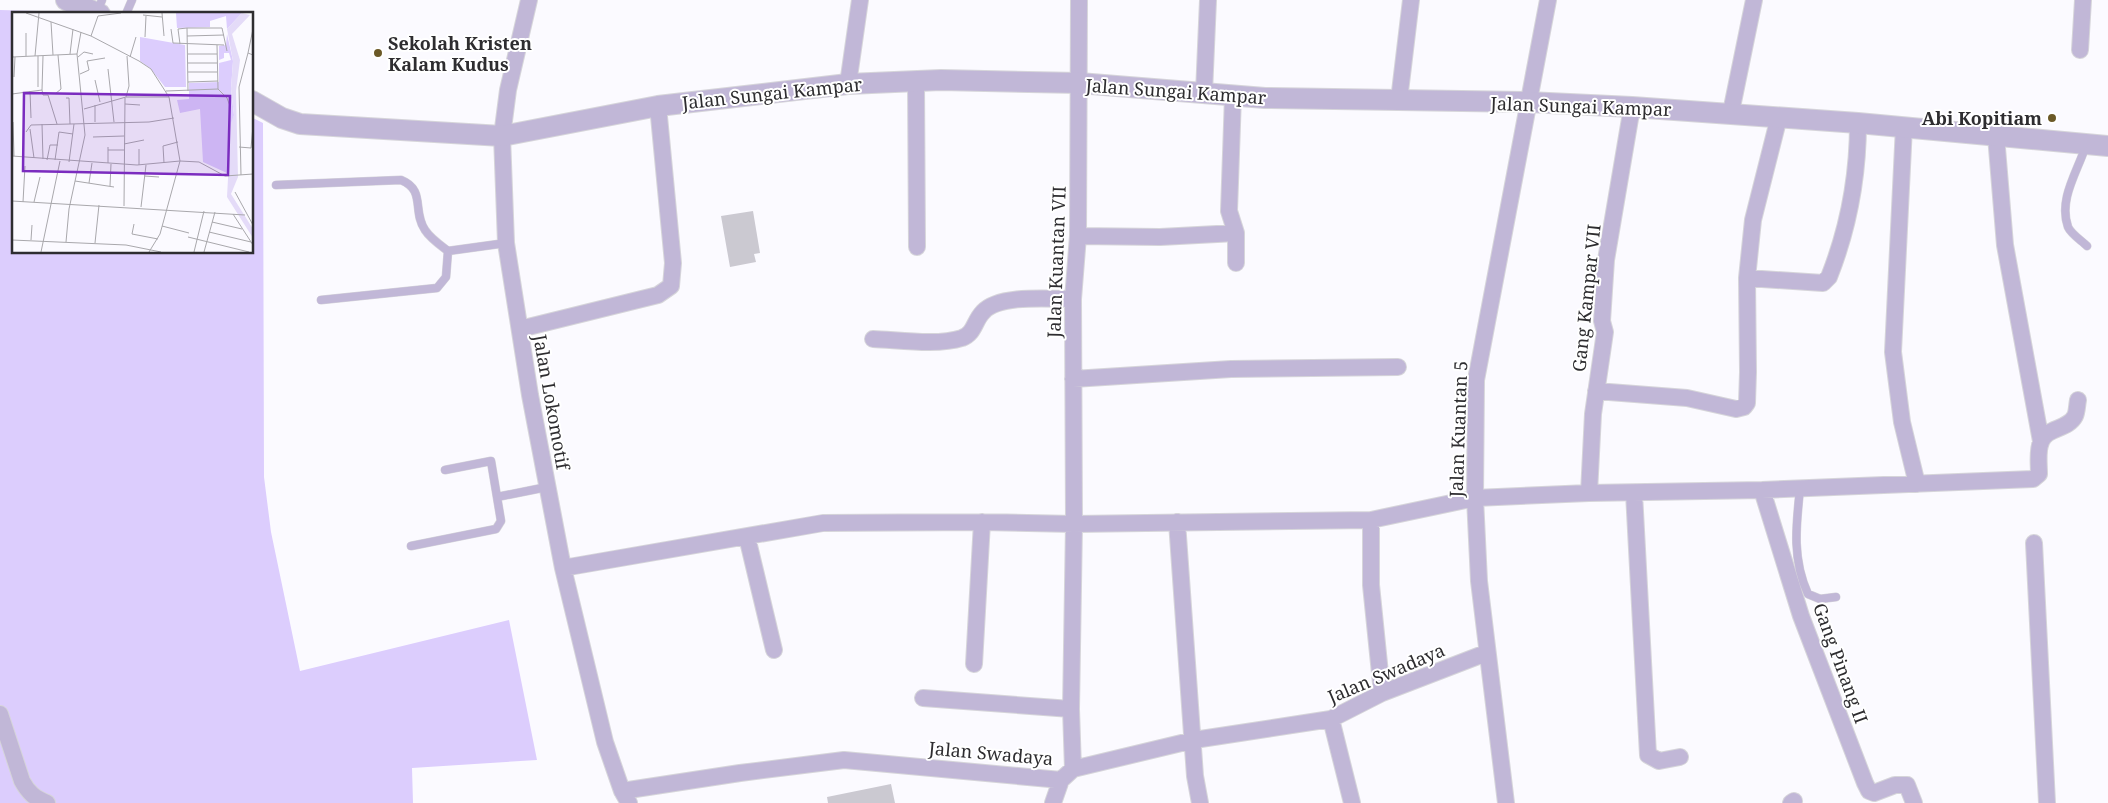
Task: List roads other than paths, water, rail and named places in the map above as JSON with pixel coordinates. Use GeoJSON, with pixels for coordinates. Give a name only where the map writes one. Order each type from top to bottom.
{"type":"FeatureCollection","features":[{"type":"Feature","properties":{"kind":"street"},"geometry":{"type":"LineString","coordinates":[[66,0],[100,9]]}},
{"type":"Feature","properties":{"kind":"street","name":"Jalan Lokomotif"},"geometry":{"type":"LineString","coordinates":[[529,0],[508,90],[502,136],[506,243],[547,487],[563,568],[605,742],[626,797]]}},
{"type":"Feature","properties":{"kind":"street"},"geometry":{"type":"LineString","coordinates":[[848,84],[860,0]]}},
{"type":"Feature","properties":{"kind":"street","name":"Jalan Kuantan VII"},"geometry":{"type":"LineString","coordinates":[[1067,774],[1071,709],[1074,524],[1073,299],[1078,236],[1079,0]]}},
{"type":"Feature","properties":{"kind":"street"},"geometry":{"type":"LineString","coordinates":[[1204,93],[1208,0]]}},
{"type":"Feature","properties":{"kind":"street"},"geometry":{"type":"LineString","coordinates":[[1399,100],[1411,0]]}},
{"type":"Feature","properties":{"kind":"street","name":"Jalan Kuantan 5"},"geometry":{"type":"LineString","coordinates":[[1506,803],[1486,653],[1479,581],[1476,498],[1477,372],[1548,0]]}},
{"type":"Feature","properties":{"kind":"street"},"geometry":{"type":"LineString","coordinates":[[1731,112],[1754,0]]}},
{"type":"Feature","properties":{"kind":"street"},"geometry":{"type":"LineString","coordinates":[[2080,50],[2083,0]]}},
{"type":"Feature","properties":{"kind":"street"},"geometry":{"type":"LineString","coordinates":[[916,81],[917,247]]}},
{"type":"Feature","properties":{"kind":"street","name":"Jalan Sungai Kampar"},"geometry":{"type":"LineString","coordinates":[[254,102],[282,118],[300,124],[502,136],[658,106],[848,84],[916,81],[1079,83],[1265,98],[1528,102],[1731,112],[1904,126],[2108,146]]}},
{"type":"Feature","properties":{"kind":"street"},"geometry":{"type":"LineString","coordinates":[[1233,96],[1229,211],[1236,232],[1236,263]]}},
{"type":"Feature","properties":{"kind":"street"},"geometry":{"type":"LineString","coordinates":[[520,329],[658,295],[671,286],[673,263],[658,106]]}},
{"type":"Feature","properties":{"kind":"street","name":"Gang Kampar VII"},"geometry":{"type":"LineString","coordinates":[[1590,493],[1593,414],[1604,332],[1602,321],[1606,260],[1632,107]]}},
{"type":"Feature","properties":{"kind":"street"},"geometry":{"type":"LineString","coordinates":[[1596,392],[1687,398],[1736,409],[1744,407],[1746,403],[1748,372],[1747,278],[1753,220],[1780,117]]}},
{"type":"Feature","properties":{"kind":"street"},"geometry":{"type":"LineString","coordinates":[[1747,278],[1822,283],[1829,277],[1848,216],[1858,148],[1858,122]]}},
{"type":"Feature","properties":{"kind":"street"},"geometry":{"type":"LineString","coordinates":[[1904,126],[1893,352],[1902,422],[1917,484]]}},
{"type":"Feature","properties":{"kind":"street"},"geometry":{"type":"LineString","coordinates":[[1996,136],[2005,245],[2041,441]]}},
{"type":"Feature","properties":{"kind":"street"},"geometry":{"type":"LineString","coordinates":[[1078,236],[1160,237],[1236,232]]}},
{"type":"Feature","properties":{"kind":"street"},"geometry":{"type":"LineString","coordinates":[[873,339],[943,341],[962,338],[972,332],[981,313],[989,307],[1002,302],[1073,299]]}},
{"type":"Feature","properties":{"kind":"street"},"geometry":{"type":"LineString","coordinates":[[1073,379],[1231,369],[1398,367]]}},
{"type":"Feature","properties":{"kind":"street"},"geometry":{"type":"LineString","coordinates":[[563,568],[823,523],[982,522],[1074,524],[1371,520],[1476,498],[1590,493],[1634,494],[1800,489],[2037,478],[2039,474],[2038,451],[2041,441],[2046,434],[2068,424],[2076,416],[2078,400]]}},
{"type":"Feature","properties":{"kind":"street","name":"Gang Pinang II"},"geometry":{"type":"LineString","coordinates":[[1762,490],[1801,616],[1864,783],[1869,791],[1874,793],[1895,785],[1907,785],[1914,803]]}},
{"type":"Feature","properties":{"kind":"street"},"geometry":{"type":"LineString","coordinates":[[1634,494],[1648,755],[1659,761],[1680,757]]}},
{"type":"Feature","properties":{"kind":"street"},"geometry":{"type":"LineString","coordinates":[[1371,520],[1372,585],[1382,693]]}},
{"type":"Feature","properties":{"kind":"street"},"geometry":{"type":"LineString","coordinates":[[974,664],[982,522]]}},
{"type":"Feature","properties":{"kind":"street"},"geometry":{"type":"LineString","coordinates":[[1177,522],[1194,740],[1195,776],[1200,803]]}},
{"type":"Feature","properties":{"kind":"street"},"geometry":{"type":"LineString","coordinates":[[747,536],[774,650]]}},
{"type":"Feature","properties":{"kind":"street"},"geometry":{"type":"LineString","coordinates":[[2034,543],[2047,803]]}},
{"type":"Feature","properties":{"kind":"street","name":"Jalan Swadaya"},"geometry":{"type":"LineString","coordinates":[[626,797],[740,773],[844,760],[1067,774],[1194,740],[1332,719],[1382,693],[1486,653]]}},
{"type":"Feature","properties":{"kind":"street"},"geometry":{"type":"LineString","coordinates":[[923,698],[1071,709]]}},
{"type":"Feature","properties":{"kind":"street"},"geometry":{"type":"LineString","coordinates":[[0,714],[22,781],[28,791],[37,799],[46,803]]}},
{"type":"Feature","properties":{"kind":"street"},"geometry":{"type":"LineString","coordinates":[[1332,719],[1352,803]]}},
{"type":"Feature","properties":{"kind":"street"},"geometry":{"type":"LineString","coordinates":[[1053,803],[1067,774]]}},
{"type":"Feature","properties":{"kind":"lane"},"geometry":{"type":"LineString","coordinates":[[127,12],[132,0]]}},
{"type":"Feature","properties":{"kind":"lane"},"geometry":{"type":"LineString","coordinates":[[2086,145],[2080,166],[2067,194],[2066,213],[2069,228],[2087,246]]}},
{"type":"Feature","properties":{"kind":"lane"},"geometry":{"type":"LineString","coordinates":[[276,185],[400,180],[410,184],[415,190],[420,220],[424,230],[448,251],[506,243]]}},
{"type":"Feature","properties":{"kind":"lane"},"geometry":{"type":"LineString","coordinates":[[321,300],[437,288],[446,277],[448,251]]}},
{"type":"Feature","properties":{"kind":"lane"},"geometry":{"type":"LineString","coordinates":[[411,546],[496,529],[501,521],[491,461],[445,470]]}},
{"type":"Feature","properties":{"kind":"lane"},"geometry":{"type":"LineString","coordinates":[[496,497],[547,487]]}},
{"type":"Feature","properties":{"kind":"lane"},"geometry":{"type":"LineString","coordinates":[[1800,489],[1796,532],[1796,554],[1800,575],[1808,594],[1820,600],[1836,597]]}},
{"type":"Feature","properties":{"kind":"place","name":"Sekolah Kristen Kalam Kudus"},"geometry":{"type":"Point","coordinates":[378,53]}},
{"type":"Feature","properties":{"kind":"place","name":"Abi Kopitiam"},"geometry":{"type":"Point","coordinates":[2052,118]}}]}
